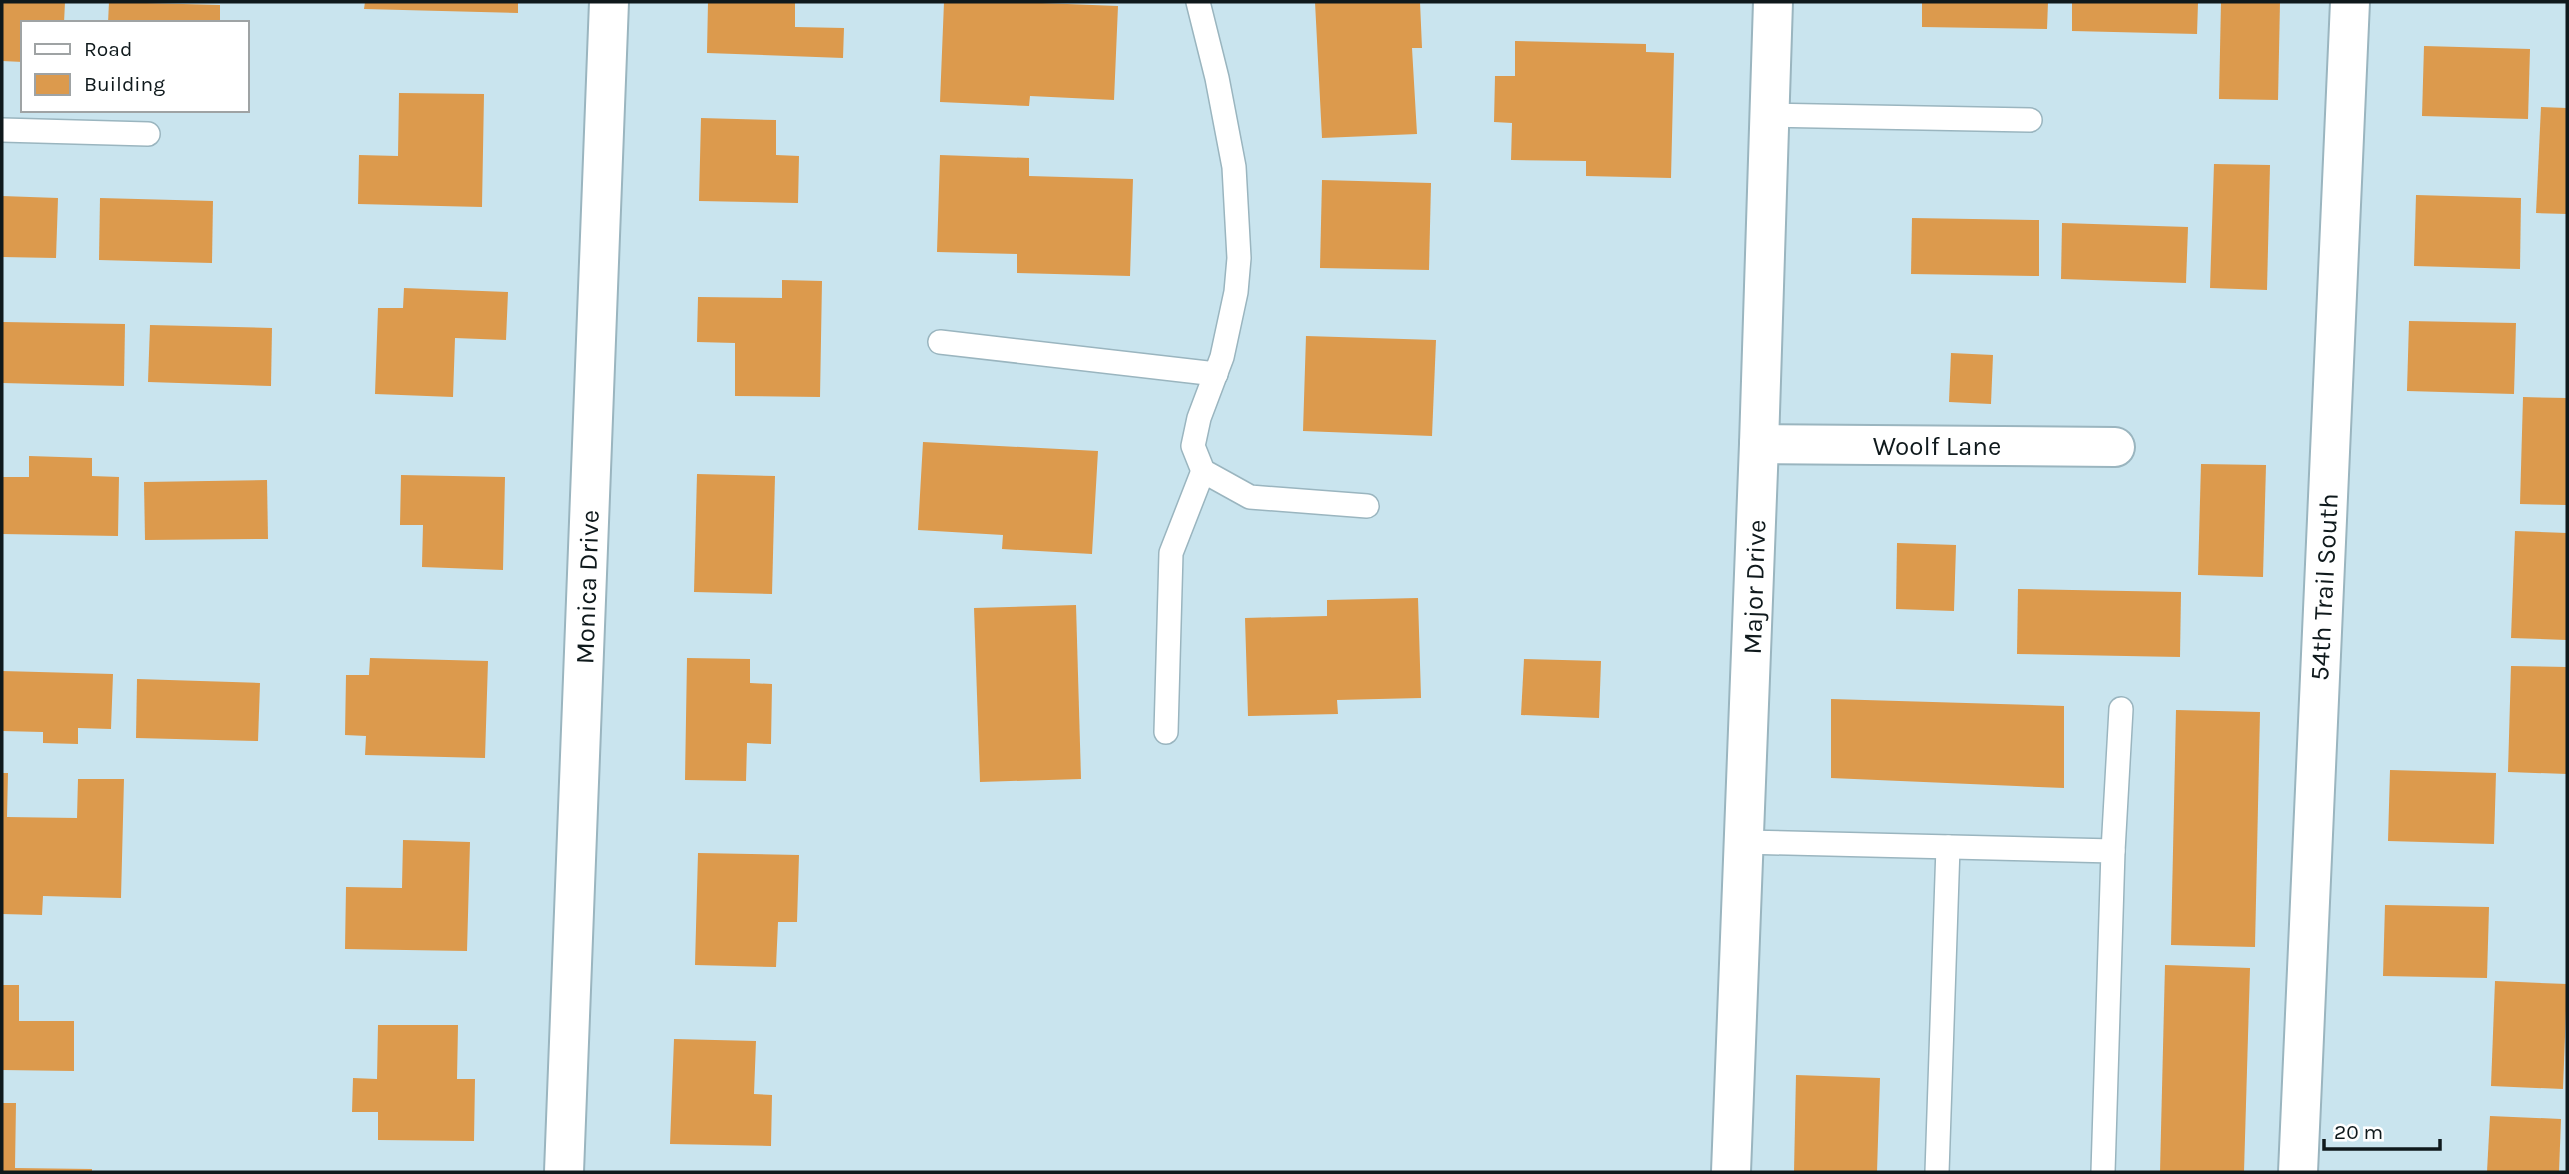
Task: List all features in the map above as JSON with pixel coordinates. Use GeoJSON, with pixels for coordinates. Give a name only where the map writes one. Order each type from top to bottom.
{"type":"FeatureCollection","features":[{"type":"Feature","properties":{"kind":"street","name":"Monica Drive"},"geometry":{"type":"LineString","coordinates":[[564,1172],[609,2]]}},
{"type":"Feature","properties":{"kind":"street","name":"Major Drive"},"geometry":{"type":"LineString","coordinates":[[1731,1172],[1773,2]]}},
{"type":"Feature","properties":{"kind":"street","name":"54th Trail South"},"geometry":{"type":"LineString","coordinates":[[2298,1172],[2350,2]]}},
{"type":"Feature","properties":{"kind":"street","name":"Woolf Lane"},"geometry":{"type":"LineString","coordinates":[[1759,444],[2115,447]]}},
{"type":"Feature","properties":{"kind":"lane"},"geometry":{"type":"LineString","coordinates":[[1198,2],[1217,78],[1234,167],[1239,258],[1236,292],[1222,357],[1199,418],[1193,446],[1203,471],[1250,497],[1367,506]]}},
{"type":"Feature","properties":{"kind":"lane"},"geometry":{"type":"LineString","coordinates":[[1770,115],[2030,120]]}},
{"type":"Feature","properties":{"kind":"lane"},"geometry":{"type":"LineString","coordinates":[[2,130],[148,134]]}},
{"type":"Feature","properties":{"kind":"lane"},"geometry":{"type":"LineString","coordinates":[[940,342],[1216,374]]}},
{"type":"Feature","properties":{"kind":"lane"},"geometry":{"type":"LineString","coordinates":[[1167,732],[1171,553],[1203,471]]}},
{"type":"Feature","properties":{"kind":"lane"},"geometry":{"type":"LineString","coordinates":[[2103,1172],[2113,851],[2121,709]]}},
{"type":"Feature","properties":{"kind":"lane"},"geometry":{"type":"LineString","coordinates":[[1744,842],[2113,851]]}},
{"type":"Feature","properties":{"kind":"lane"},"geometry":{"type":"LineString","coordinates":[[1937,1172],[1948,847]]}},
{"type":"Feature","properties":{"kind":"building"},"geometry":{"type":"Polygon","coordinates":[[[2,2],[65,2],[64,21],[21,21],[21,62],[2,61],[2,2]]]}},
{"type":"Feature","properties":{"kind":"building"},"geometry":{"type":"Polygon","coordinates":[[[109,2],[220,5],[220,21],[108,21],[109,2]]]}},
{"type":"Feature","properties":{"kind":"building"},"geometry":{"type":"Polygon","coordinates":[[[365,2],[518,2],[518,13],[364,9],[365,2]]]}},
{"type":"Feature","properties":{"kind":"building"},"geometry":{"type":"Polygon","coordinates":[[[708,2],[795,2],[795,27],[844,28],[843,58],[707,53],[708,2]]]}},
{"type":"Feature","properties":{"kind":"building"},"geometry":{"type":"Polygon","coordinates":[[[944,2],[1118,6],[1114,100],[1030,96],[1029,106],[940,102],[944,2]]]}},
{"type":"Feature","properties":{"kind":"building"},"geometry":{"type":"Polygon","coordinates":[[[1315,2],[1420,2],[1422,48],[1412,48],[1417,134],[1322,138],[1315,2]]]}},
{"type":"Feature","properties":{"kind":"building"},"geometry":{"type":"Polygon","coordinates":[[[1922,2],[2048,2],[2047,29],[1922,27],[1922,2]]]}},
{"type":"Feature","properties":{"kind":"building"},"geometry":{"type":"Polygon","coordinates":[[[2072,2],[2198,2],[2197,34],[2072,31],[2072,2]]]}},
{"type":"Feature","properties":{"kind":"building"},"geometry":{"type":"Polygon","coordinates":[[[2221,2],[2280,2],[2278,100],[2219,99],[2221,2]]]}},
{"type":"Feature","properties":{"kind":"building"},"geometry":{"type":"Polygon","coordinates":[[[1515,41],[1646,44],[1646,52],[1674,53],[1671,178],[1586,176],[1586,161],[1511,160],[1512,123],[1494,122],[1495,76],[1515,76],[1515,41]]]}},
{"type":"Feature","properties":{"kind":"building"},"geometry":{"type":"Polygon","coordinates":[[[2424,46],[2530,49],[2528,119],[2422,116],[2424,46]]]}},
{"type":"Feature","properties":{"kind":"building"},"geometry":{"type":"Polygon","coordinates":[[[399,93],[484,94],[482,207],[358,204],[359,155],[398,156],[399,93]]]}},
{"type":"Feature","properties":{"kind":"building"},"geometry":{"type":"Polygon","coordinates":[[[2541,107],[2567,108],[2567,214],[2536,213],[2541,107]]]}},
{"type":"Feature","properties":{"kind":"building"},"geometry":{"type":"Polygon","coordinates":[[[701,118],[776,120],[776,155],[799,156],[798,203],[699,201],[701,118]]]}},
{"type":"Feature","properties":{"kind":"building"},"geometry":{"type":"Polygon","coordinates":[[[940,155],[1029,158],[1029,176],[1133,179],[1130,276],[1017,273],[1017,254],[937,252],[940,155]]]}},
{"type":"Feature","properties":{"kind":"building"},"geometry":{"type":"Polygon","coordinates":[[[2214,164],[2270,165],[2267,290],[2210,288],[2214,164]]]}},
{"type":"Feature","properties":{"kind":"building"},"geometry":{"type":"Polygon","coordinates":[[[1322,180],[1431,183],[1429,270],[1320,268],[1322,180]]]}},
{"type":"Feature","properties":{"kind":"building"},"geometry":{"type":"Polygon","coordinates":[[[2416,195],[2521,198],[2520,269],[2414,266],[2416,195]]]}},
{"type":"Feature","properties":{"kind":"building"},"geometry":{"type":"Polygon","coordinates":[[[2,196],[58,198],[56,258],[2,257],[2,196]]]}},
{"type":"Feature","properties":{"kind":"building"},"geometry":{"type":"Polygon","coordinates":[[[100,198],[213,201],[212,263],[99,260],[100,198]]]}},
{"type":"Feature","properties":{"kind":"building"},"geometry":{"type":"Polygon","coordinates":[[[1912,218],[2039,220],[2039,276],[1911,274],[1912,218]]]}},
{"type":"Feature","properties":{"kind":"building"},"geometry":{"type":"Polygon","coordinates":[[[2062,223],[2188,227],[2186,283],[2061,279],[2062,223]]]}},
{"type":"Feature","properties":{"kind":"building"},"geometry":{"type":"Polygon","coordinates":[[[782,280],[822,281],[820,397],[735,396],[735,343],[697,342],[698,297],[782,298],[782,280]]]}},
{"type":"Feature","properties":{"kind":"building"},"geometry":{"type":"Polygon","coordinates":[[[404,288],[508,292],[506,340],[455,338],[453,397],[375,394],[378,308],[403,308],[404,288]]]}},
{"type":"Feature","properties":{"kind":"building"},"geometry":{"type":"Polygon","coordinates":[[[2409,321],[2516,323],[2514,394],[2407,391],[2409,321]]]}},
{"type":"Feature","properties":{"kind":"building"},"geometry":{"type":"Polygon","coordinates":[[[3,322],[125,324],[124,386],[2,383],[3,322]]]}},
{"type":"Feature","properties":{"kind":"building"},"geometry":{"type":"Polygon","coordinates":[[[150,325],[272,328],[271,386],[148,382],[150,325]]]}},
{"type":"Feature","properties":{"kind":"building"},"geometry":{"type":"Polygon","coordinates":[[[1306,336],[1436,340],[1432,436],[1303,431],[1306,336]]]}},
{"type":"Feature","properties":{"kind":"building"},"geometry":{"type":"Polygon","coordinates":[[[1951,353],[1993,355],[1991,404],[1949,402],[1951,353]]]}},
{"type":"Feature","properties":{"kind":"building"},"geometry":{"type":"Polygon","coordinates":[[[2523,397],[2567,398],[2567,505],[2520,504],[2523,397]]]}},
{"type":"Feature","properties":{"kind":"building"},"geometry":{"type":"Polygon","coordinates":[[[923,442],[1098,451],[1092,554],[1002,549],[1003,535],[918,530],[923,442]]]}},
{"type":"Feature","properties":{"kind":"building"},"geometry":{"type":"Polygon","coordinates":[[[29,456],[92,458],[92,476],[119,477],[118,536],[2,534],[2,477],[29,477],[29,456]]]}},
{"type":"Feature","properties":{"kind":"building"},"geometry":{"type":"Polygon","coordinates":[[[2201,464],[2266,465],[2263,577],[2198,575],[2201,464]]]}},
{"type":"Feature","properties":{"kind":"building"},"geometry":{"type":"Polygon","coordinates":[[[697,474],[775,476],[772,594],[694,592],[697,474]]]}},
{"type":"Feature","properties":{"kind":"building"},"geometry":{"type":"Polygon","coordinates":[[[401,475],[505,477],[503,570],[422,567],[423,525],[400,525],[401,475]]]}},
{"type":"Feature","properties":{"kind":"building"},"geometry":{"type":"Polygon","coordinates":[[[267,480],[268,539],[145,540],[144,482],[267,480]]]}},
{"type":"Feature","properties":{"kind":"building"},"geometry":{"type":"Polygon","coordinates":[[[2515,531],[2567,533],[2567,640],[2511,638],[2515,531]]]}},
{"type":"Feature","properties":{"kind":"building"},"geometry":{"type":"Polygon","coordinates":[[[1897,543],[1956,545],[1954,611],[1896,609],[1897,543]]]}},
{"type":"Feature","properties":{"kind":"building"},"geometry":{"type":"Polygon","coordinates":[[[2018,589],[2181,592],[2180,657],[2017,654],[2018,589]]]}},
{"type":"Feature","properties":{"kind":"building"},"geometry":{"type":"Polygon","coordinates":[[[1418,598],[1421,698],[1337,700],[1338,714],[1248,716],[1245,618],[1327,616],[1327,600],[1418,598]]]}},
{"type":"Feature","properties":{"kind":"building"},"geometry":{"type":"Polygon","coordinates":[[[1076,605],[1081,779],[980,782],[974,608],[1076,605]]]}},
{"type":"Feature","properties":{"kind":"building"},"geometry":{"type":"Polygon","coordinates":[[[370,658],[488,661],[485,758],[365,755],[366,736],[345,735],[346,675],[369,675],[370,658]]]}},
{"type":"Feature","properties":{"kind":"building"},"geometry":{"type":"Polygon","coordinates":[[[687,658],[750,659],[750,683],[772,684],[771,744],[747,743],[746,781],[685,780],[687,658]]]}},
{"type":"Feature","properties":{"kind":"building"},"geometry":{"type":"Polygon","coordinates":[[[1524,659],[1601,661],[1599,718],[1521,715],[1524,659]]]}},
{"type":"Feature","properties":{"kind":"building"},"geometry":{"type":"Polygon","coordinates":[[[2511,666],[2567,667],[2567,774],[2508,772],[2511,666]]]}},
{"type":"Feature","properties":{"kind":"building"},"geometry":{"type":"Polygon","coordinates":[[[2,671],[113,674],[111,729],[78,728],[78,744],[43,743],[43,732],[2,731],[2,671]]]}},
{"type":"Feature","properties":{"kind":"building"},"geometry":{"type":"Polygon","coordinates":[[[137,679],[260,683],[258,741],[136,738],[137,679]]]}},
{"type":"Feature","properties":{"kind":"building"},"geometry":{"type":"Polygon","coordinates":[[[1831,699],[2064,706],[2064,788],[1831,778],[1831,699]]]}},
{"type":"Feature","properties":{"kind":"building"},"geometry":{"type":"Polygon","coordinates":[[[2176,710],[2260,712],[2255,947],[2171,945],[2176,710]]]}},
{"type":"Feature","properties":{"kind":"building"},"geometry":{"type":"Polygon","coordinates":[[[2390,770],[2496,773],[2494,844],[2388,841],[2390,770]]]}},
{"type":"Feature","properties":{"kind":"building"},"geometry":{"type":"Polygon","coordinates":[[[2,773],[8,773],[7,817],[77,818],[78,779],[124,779],[121,898],[43,896],[42,915],[2,914],[2,773]]]}},
{"type":"Feature","properties":{"kind":"building"},"geometry":{"type":"Polygon","coordinates":[[[403,840],[470,842],[467,951],[345,949],[346,887],[402,888],[403,840]]]}},
{"type":"Feature","properties":{"kind":"building"},"geometry":{"type":"Polygon","coordinates":[[[698,853],[799,855],[797,922],[778,922],[776,967],[695,965],[698,853]]]}},
{"type":"Feature","properties":{"kind":"building"},"geometry":{"type":"Polygon","coordinates":[[[2385,905],[2489,907],[2487,978],[2383,976],[2385,905]]]}},
{"type":"Feature","properties":{"kind":"building"},"geometry":{"type":"Polygon","coordinates":[[[2165,965],[2250,968],[2244,1172],[2160,1172],[2165,965]]]}},
{"type":"Feature","properties":{"kind":"building"},"geometry":{"type":"Polygon","coordinates":[[[2495,981],[2567,984],[2563,1089],[2491,1086],[2495,981]]]}},
{"type":"Feature","properties":{"kind":"building"},"geometry":{"type":"Polygon","coordinates":[[[2,985],[19,985],[19,1021],[74,1021],[74,1071],[2,1070],[2,985]]]}},
{"type":"Feature","properties":{"kind":"building"},"geometry":{"type":"Polygon","coordinates":[[[378,1025],[458,1025],[457,1079],[475,1079],[474,1141],[378,1140],[378,1112],[352,1112],[353,1078],[377,1079],[378,1025]]]}},
{"type":"Feature","properties":{"kind":"building"},"geometry":{"type":"Polygon","coordinates":[[[674,1039],[756,1041],[754,1094],[772,1095],[771,1146],[670,1144],[674,1039]]]}},
{"type":"Feature","properties":{"kind":"building"},"geometry":{"type":"Polygon","coordinates":[[[1796,1075],[1880,1078],[1877,1172],[1794,1172],[1796,1075]]]}},
{"type":"Feature","properties":{"kind":"building"},"geometry":{"type":"Polygon","coordinates":[[[2,1103],[16,1103],[15,1168],[92,1169],[92,1172],[2,1172],[2,1103]]]}},
{"type":"Feature","properties":{"kind":"building"},"geometry":{"type":"Polygon","coordinates":[[[2490,1116],[2561,1119],[2559,1172],[2487,1172],[2490,1116]]]}}]}
